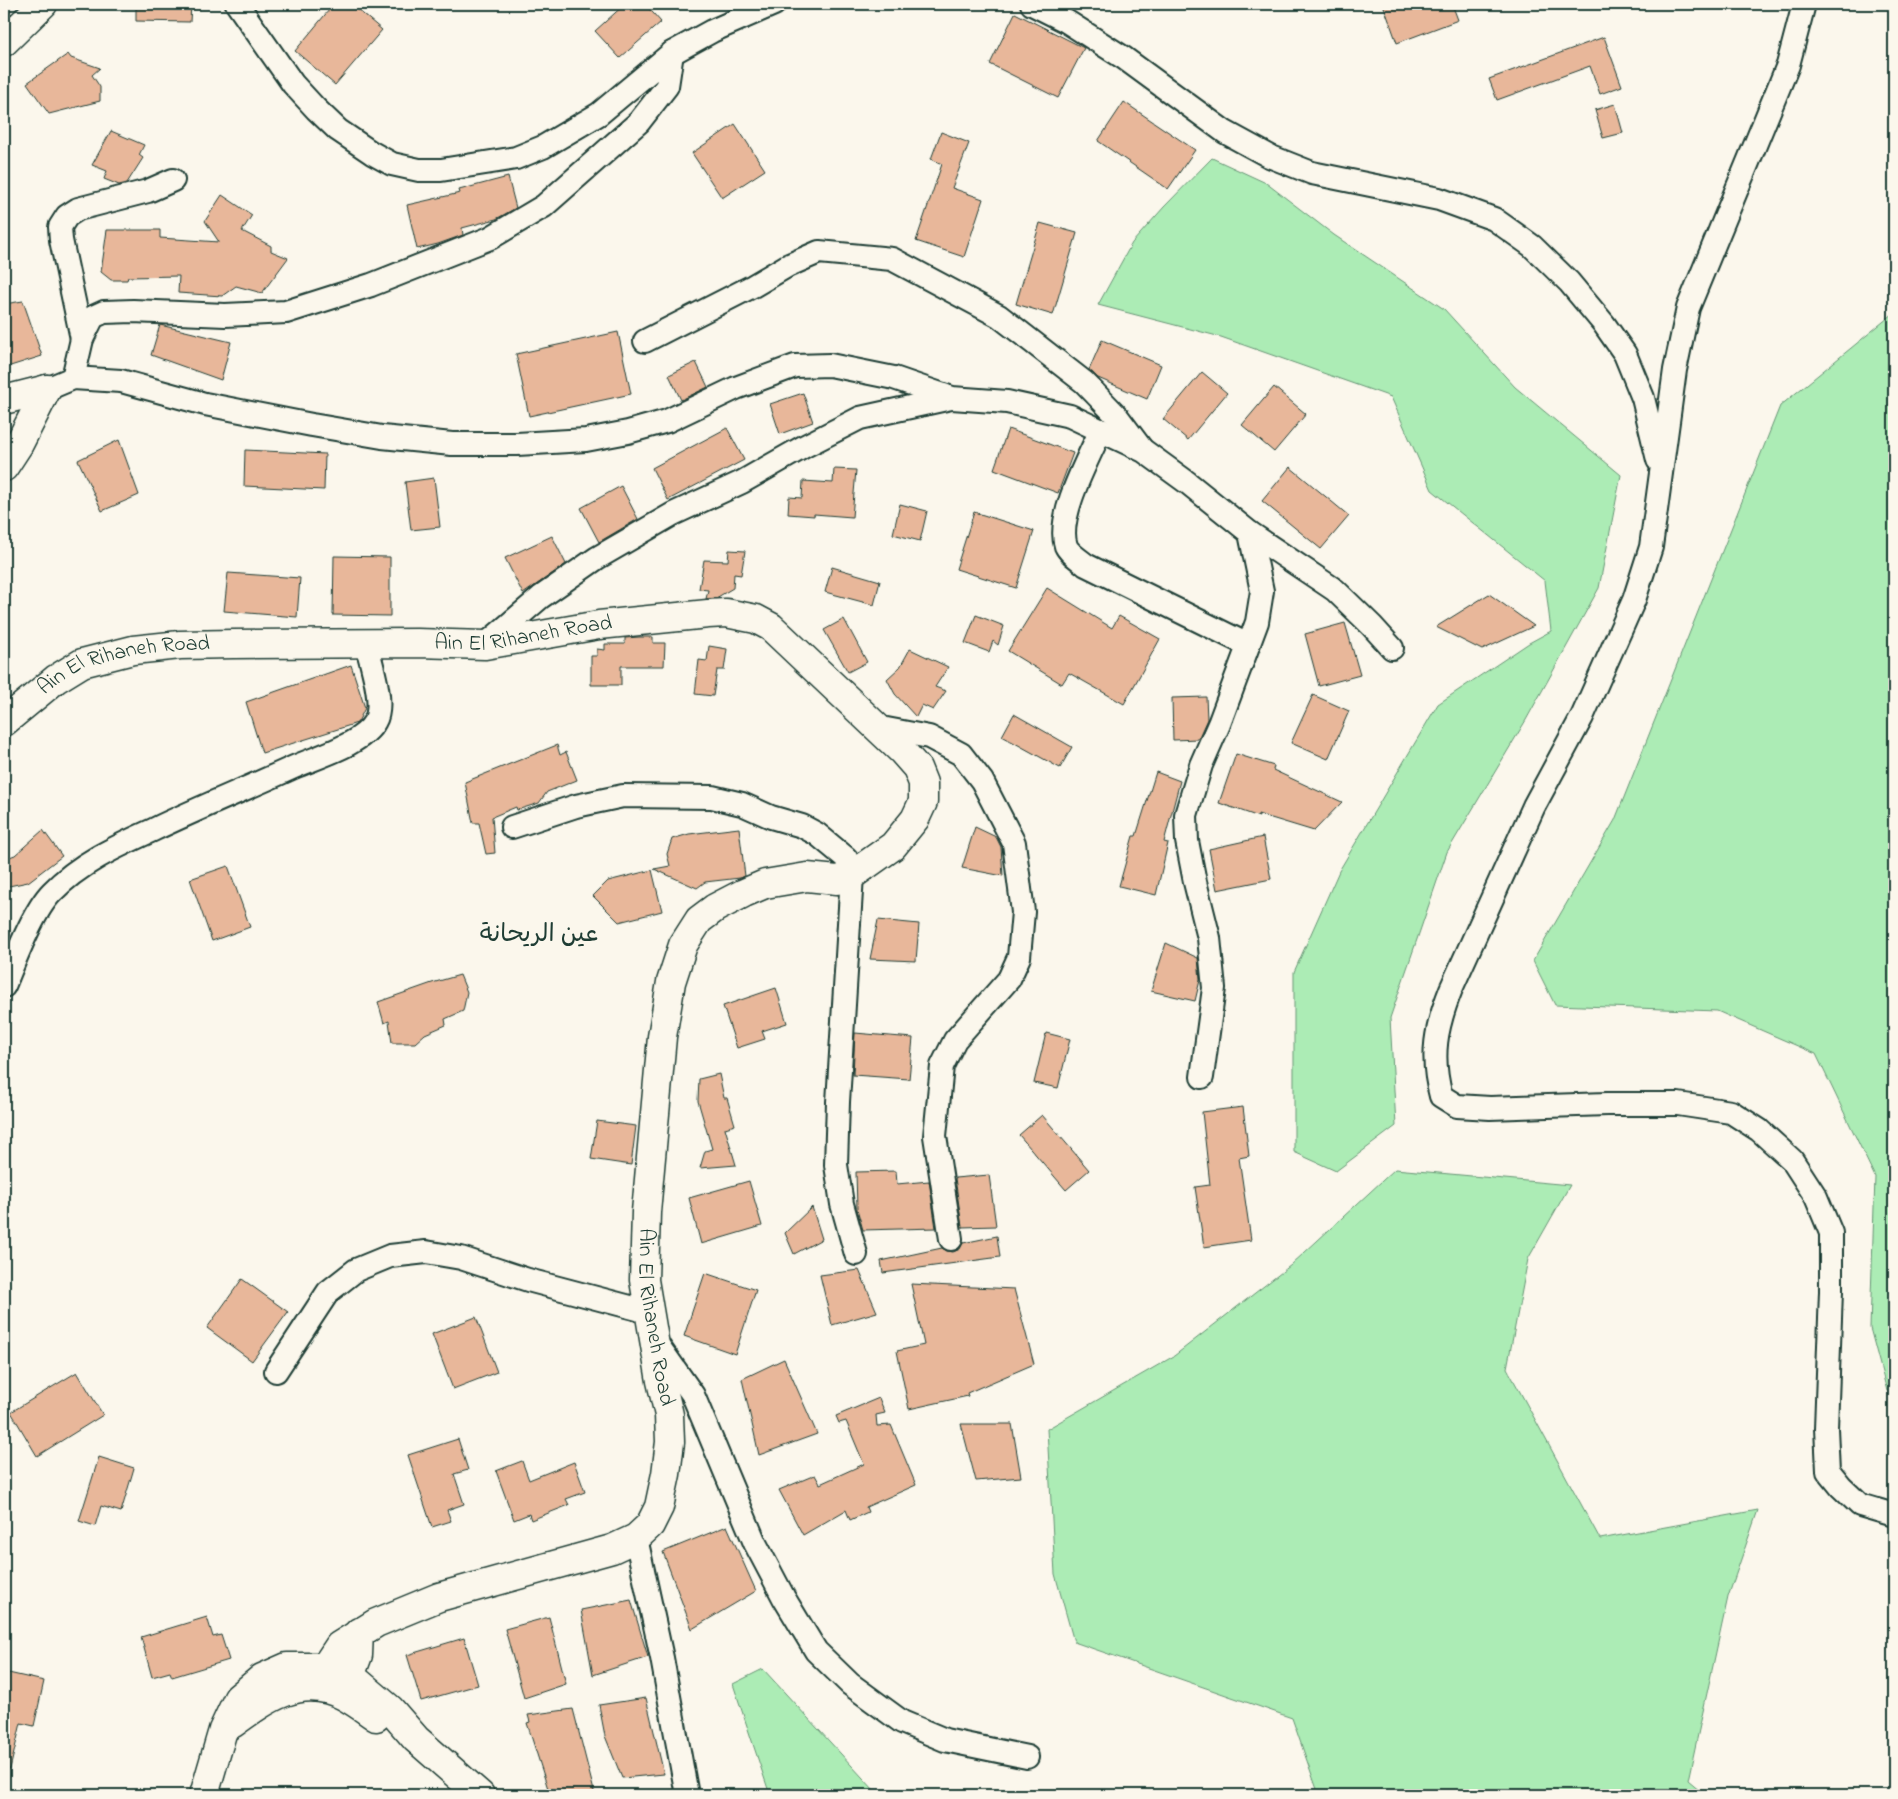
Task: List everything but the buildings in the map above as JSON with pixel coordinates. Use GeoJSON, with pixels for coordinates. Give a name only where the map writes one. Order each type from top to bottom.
{"type":"FeatureCollection","features":[{"type":"Feature","properties":{"kind":"street"},"geometry":{"type":"LineString","coordinates":[[4,42],[43,4]]}},
{"type":"Feature","properties":{"kind":"street"},"geometry":{"type":"LineString","coordinates":[[237,4],[293,84],[338,130],[392,164],[419,170],[441,170],[516,158],[542,147],[599,114],[672,53],[712,31],[774,4]]}},
{"type":"Feature","properties":{"kind":"street"},"geometry":{"type":"LineString","coordinates":[[1032,4],[1066,21],[1124,58],[1226,132],[1269,156],[1312,172],[1439,199],[1494,219],[1532,246],[1570,282],[1604,324],[1625,354],[1643,398],[1661,474]]}},
{"type":"Feature","properties":{"kind":"street"},"geometry":{"type":"LineString","coordinates":[[1804,4],[1788,66],[1688,308],[1675,370],[1651,547],[1634,600],[1582,717],[1534,806],[1451,989],[1439,1019],[1434,1060],[1441,1096],[1457,1106],[1490,1108],[1607,1104],[1678,1104],[1731,1112],[1759,1130],[1792,1160],[1816,1197],[1831,1233],[1826,1428],[1828,1471],[1860,1505],[1894,1515]]}},
{"type":"Feature","properties":{"kind":"street"},"geometry":{"type":"LineString","coordinates":[[73,378],[82,339],[93,317],[104,312],[133,311],[224,315],[286,312],[371,285],[490,238],[544,206],[639,122],[666,86],[672,53]]}},
{"type":"Feature","properties":{"kind":"street"},"geometry":{"type":"LineString","coordinates":[[82,339],[61,240],[60,227],[66,216],[78,209],[148,191],[173,180]]}},
{"type":"Feature","properties":{"kind":"street"},"geometry":{"type":"LineString","coordinates":[[645,341],[753,286],[787,266],[819,252],[892,259],[999,316],[1084,382],[1117,416],[1144,451]]}},
{"type":"Feature","properties":{"kind":"street"},"geometry":{"type":"LineString","coordinates":[[4,400],[47,389],[73,378],[121,381],[205,404],[382,437],[452,444],[556,442],[586,440],[628,432],[667,421],[736,388],[795,366],[830,365],[878,374],[914,384],[952,398],[1007,402],[1070,416],[1144,451],[1188,483],[1250,533],[1336,590],[1392,648]]}},
{"type":"Feature","properties":{"kind":"street"},"geometry":{"type":"LineString","coordinates":[[4,467],[27,430],[47,389]]}},
{"type":"Feature","properties":{"kind":"street"},"geometry":{"type":"LineString","coordinates":[[485,645],[541,597],[597,558],[674,514],[742,482],[805,446],[860,418],[952,398]]}},
{"type":"Feature","properties":{"kind":"street"},"geometry":{"type":"LineString","coordinates":[[1101,430],[1068,507],[1063,526],[1067,548],[1086,565],[1248,645]]}},
{"type":"Feature","properties":{"kind":"street"},"geometry":{"type":"LineString","coordinates":[[1202,1077],[1214,988],[1210,938],[1195,882],[1187,841],[1186,815],[1201,765],[1219,724],[1257,622],[1262,591],[1250,533]]}},
{"type":"Feature","properties":{"kind":"street","name":"Ain El Rihaneh Road"},"geometry":{"type":"LineString","coordinates":[[4,722],[56,679],[82,663],[133,650],[180,645],[366,643],[485,645],[599,625],[700,614],[726,614],[756,619],[771,626],[902,751],[917,768],[923,783],[923,802],[915,819],[893,846],[843,876],[807,877],[765,884],[715,908],[699,920],[683,945],[671,982],[662,1037],[646,1212],[644,1280],[669,1415],[670,1442],[659,1507],[650,1525],[636,1538],[612,1549],[439,1596],[360,1632],[358,1655],[334,1681]]}},
{"type":"Feature","properties":{"kind":"street"},"geometry":{"type":"LineString","coordinates":[[4,986],[33,920],[51,893],[76,871],[104,853],[365,734],[376,720],[379,699],[366,643]]}},
{"type":"Feature","properties":{"kind":"street"},"geometry":{"type":"LineString","coordinates":[[876,727],[929,738],[961,754],[982,781],[1014,843],[1023,912],[1019,957],[1009,979],[955,1040],[942,1066],[935,1136],[952,1239]]}},
{"type":"Feature","properties":{"kind":"street"},"geometry":{"type":"LineString","coordinates":[[512,827],[576,806],[623,796],[704,797],[742,804],[771,817],[802,826],[817,834],[843,876],[850,927],[838,1102],[836,1165],[842,1204],[856,1254]]}},
{"type":"Feature","properties":{"kind":"street"},"geometry":{"type":"LineString","coordinates":[[276,1371],[328,1292],[356,1270],[390,1256],[426,1252],[462,1258],[651,1325],[693,1395],[755,1543],[784,1598],[816,1651],[850,1684],[902,1722],[945,1740],[1027,1757]]}},
{"type":"Feature","properties":{"kind":"street"},"geometry":{"type":"LineString","coordinates":[[636,1538],[662,1658],[687,1795]]}},
{"type":"Feature","properties":{"kind":"street"},"geometry":{"type":"LineString","coordinates":[[204,1795],[223,1730],[238,1698],[262,1678],[287,1667],[334,1681],[390,1709],[416,1739],[480,1795]]}},
{"type":"Feature","properties":{"kind":"green space"},"geometry":{"type":"Polygon","coordinates":[[[1212,158],[1266,183],[1334,235],[1444,309],[1515,387],[1621,475],[1599,588],[1526,720],[1447,852],[1390,1018],[1396,1126],[1336,1171],[1294,1152],[1294,972],[1339,871],[1438,704],[1529,643],[1551,631],[1545,581],[1432,490],[1391,397],[1221,337],[1098,305],[1132,243],[1212,158]]]}},
{"type":"Feature","properties":{"kind":"green space"},"geometry":{"type":"Polygon","coordinates":[[[1894,313],[1894,1391],[1887,1391],[1870,1328],[1875,1177],[1816,1054],[1717,1011],[1555,1005],[1533,961],[1615,820],[1780,406],[1894,313]]]}},
{"type":"Feature","properties":{"kind":"green space"},"geometry":{"type":"Polygon","coordinates":[[[1395,1169],[1570,1185],[1528,1259],[1507,1368],[1600,1539],[1758,1510],[1728,1597],[1688,1780],[1706,1795],[1319,1795],[1292,1718],[1074,1642],[1055,1574],[1047,1429],[1174,1356],[1291,1265],[1395,1169]]]}},
{"type":"Feature","properties":{"kind":"green space"},"geometry":{"type":"Polygon","coordinates":[[[763,1669],[874,1790],[915,1795],[770,1795],[733,1684],[763,1669]]]}},
{"type":"Feature","properties":{"kind":"district","name":"عين الريحانة"},"geometry":{"type":"Point","coordinates":[539,935]}}]}
